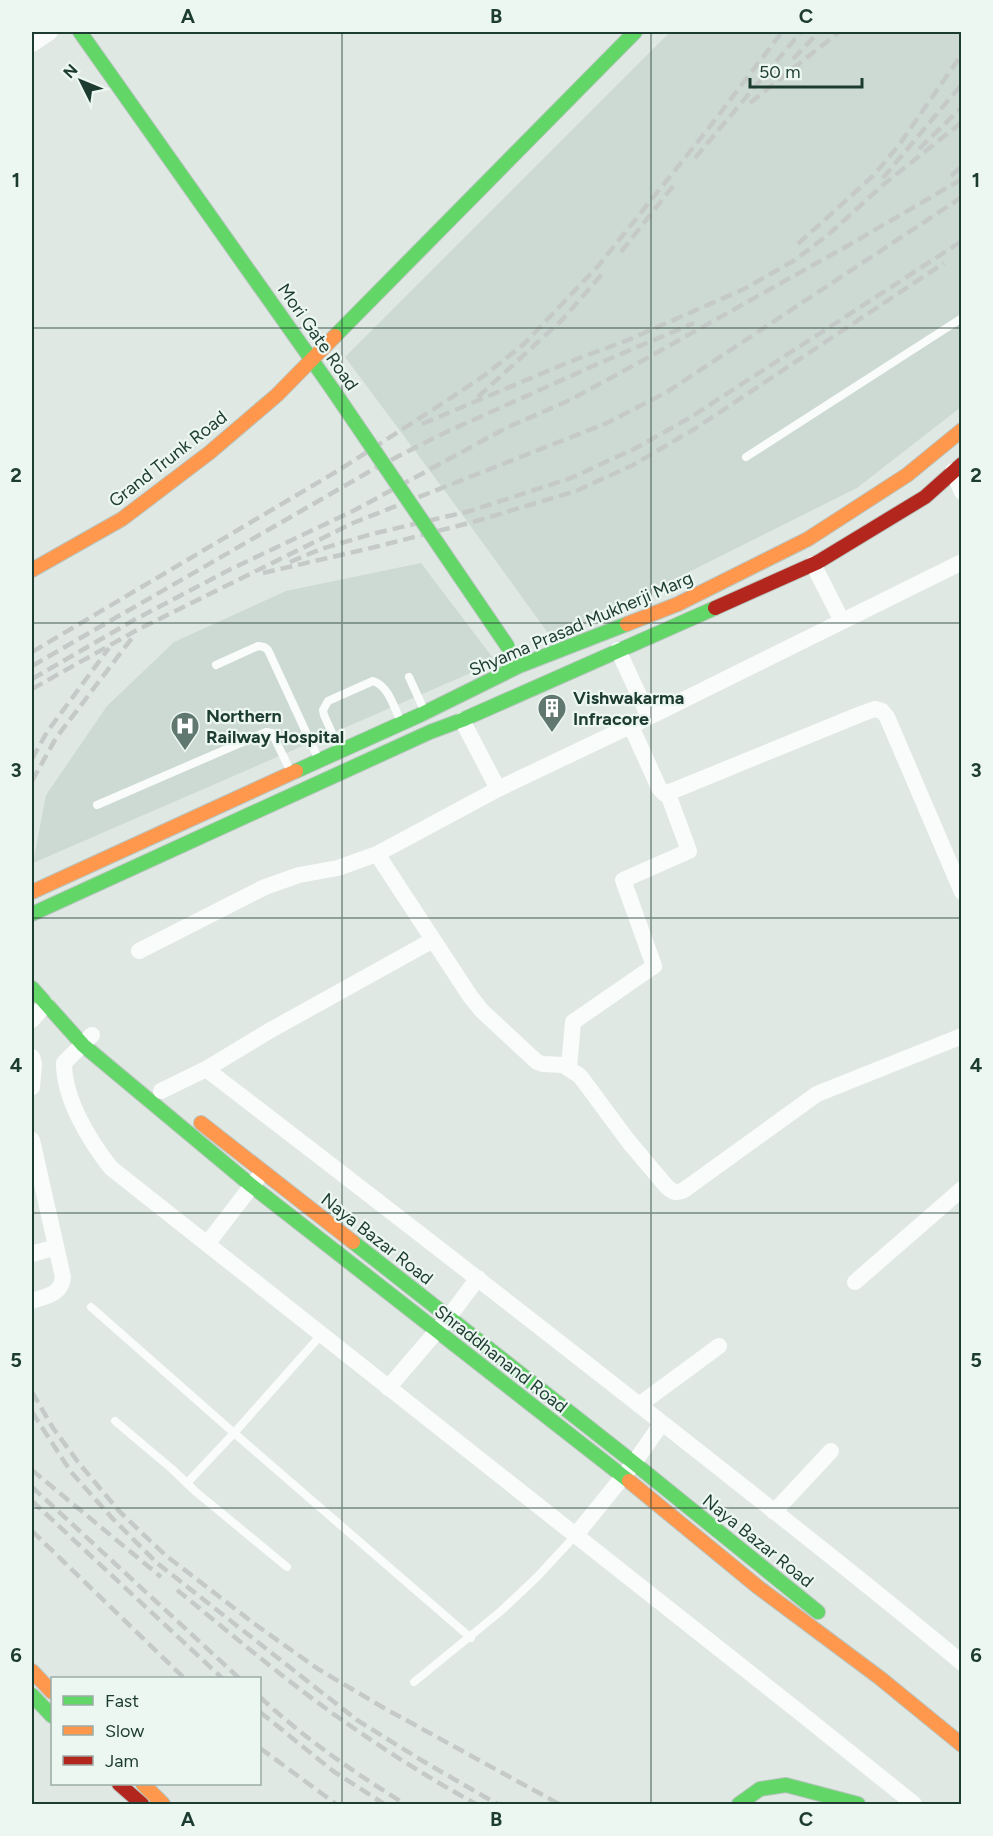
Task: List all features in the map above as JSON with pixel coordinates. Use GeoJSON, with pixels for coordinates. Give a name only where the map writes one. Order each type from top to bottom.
{"type":"FeatureCollection","features":[{"type":"Feature","properties":{"kind":"street"},"geometry":{"type":"LineString","coordinates":[[32,44],[50,32]]}},
{"type":"Feature","properties":{"kind":"street","name":"Grand Trunk Road"},"geometry":{"type":"LineString","coordinates":[[32,570],[122,519],[209,453],[277,395],[635,32]]}},
{"type":"Feature","properties":{"kind":"street","name":"Mori Gate Road"},"geometry":{"type":"LineString","coordinates":[[86,33],[313,359],[508,647],[532,687]]}},
{"type":"Feature","properties":{"kind":"street","name":"Shyama Prasad Mukherji Marg"},"geometry":{"type":"LineString","coordinates":[[32,892],[402,724],[519,666],[678,604],[807,539],[907,475],[962,430]]}},
{"type":"Feature","properties":{"kind":"street"},"geometry":{"type":"LineString","coordinates":[[957,468],[962,492]]}},
{"type":"Feature","properties":{"kind":"street","name":"Shyama Prasad Mukherji Marg"},"geometry":{"type":"LineString","coordinates":[[32,914],[430,732],[462,720],[813,564],[925,496],[957,468]]}},
{"type":"Feature","properties":{"kind":"street"},"geometry":{"type":"LineString","coordinates":[[139,951],[285,879],[338,868],[377,854],[498,789],[631,726],[962,562]]}},
{"type":"Feature","properties":{"kind":"street"},"geometry":{"type":"LineString","coordinates":[[813,564],[842,621]]}},
{"type":"Feature","properties":{"kind":"street"},"geometry":{"type":"LineString","coordinates":[[618,650],[649,717]]}},
{"type":"Feature","properties":{"kind":"street"},"geometry":{"type":"LineString","coordinates":[[631,726],[659,788],[663,793],[668,794],[861,714],[882,711],[887,717],[962,892]]}},
{"type":"Feature","properties":{"kind":"street"},"geometry":{"type":"LineString","coordinates":[[423,714],[430,732]]}},
{"type":"Feature","properties":{"kind":"street"},"geometry":{"type":"LineString","coordinates":[[462,720],[498,789]]}},
{"type":"Feature","properties":{"kind":"street"},"geometry":{"type":"LineString","coordinates":[[569,1067],[573,1022],[654,966],[623,880],[689,851],[668,794]]}},
{"type":"Feature","properties":{"kind":"street"},"geometry":{"type":"LineString","coordinates":[[377,854],[482,1011],[537,1062],[563,1065],[580,1076],[628,1142],[667,1187],[679,1193],[817,1094],[962,1036]]}},
{"type":"Feature","properties":{"kind":"street"},"geometry":{"type":"LineString","coordinates":[[161,1091],[206,1069],[268,1031],[433,940]]}},
{"type":"Feature","properties":{"kind":"street"},"geometry":{"type":"LineString","coordinates":[[32,973],[91,1040],[64,1063],[64,1076],[88,1137],[111,1168],[914,1804]]}},
{"type":"Feature","properties":{"kind":"street","name":"Shraddhanand Road"},"geometry":{"type":"LineString","coordinates":[[32,988],[46,1004],[91,1040],[252,1186],[437,1332],[629,1470],[758,1587],[880,1678],[962,1745]]}},
{"type":"Feature","properties":{"kind":"street"},"geometry":{"type":"LineString","coordinates":[[32,1020],[46,1004]]}},
{"type":"Feature","properties":{"kind":"street"},"geometry":{"type":"LineString","coordinates":[[32,1057],[34,1064],[32,1087]]}},
{"type":"Feature","properties":{"kind":"street"},"geometry":{"type":"LineString","coordinates":[[206,1069],[478,1278],[892,1605],[962,1663]]}},
{"type":"Feature","properties":{"kind":"street","name":"Naya Bazar Road"},"geometry":{"type":"LineString","coordinates":[[189,1113],[448,1318],[629,1470],[831,1623]]}},
{"type":"Feature","properties":{"kind":"street"},"geometry":{"type":"LineString","coordinates":[[32,1140],[37,1185],[63,1277],[62,1285],[55,1293],[32,1301]]}},
{"type":"Feature","properties":{"kind":"street"},"geometry":{"type":"LineString","coordinates":[[207,1244],[263,1172]]}},
{"type":"Feature","properties":{"kind":"street"},"geometry":{"type":"LineString","coordinates":[[855,1282],[962,1189]]}},
{"type":"Feature","properties":{"kind":"street"},"geometry":{"type":"LineString","coordinates":[[32,1254],[56,1247]]}},
{"type":"Feature","properties":{"kind":"street"},"geometry":{"type":"LineString","coordinates":[[388,1388],[437,1332],[478,1278]]}},
{"type":"Feature","properties":{"kind":"street"},"geometry":{"type":"LineString","coordinates":[[639,1405],[719,1346]]}},
{"type":"Feature","properties":{"kind":"street"},"geometry":{"type":"LineString","coordinates":[[574,1536],[629,1470],[662,1423]]}},
{"type":"Feature","properties":{"kind":"street"},"geometry":{"type":"LineString","coordinates":[[774,1512],[831,1451]]}},
{"type":"Feature","properties":{"kind":"street"},"geometry":{"type":"LineString","coordinates":[[858,1645],[933,1704]]}},
{"type":"Feature","properties":{"kind":"street"},"geometry":{"type":"LineString","coordinates":[[32,1671],[51,1691]]}},
{"type":"Feature","properties":{"kind":"street"},"geometry":{"type":"LineString","coordinates":[[32,1695],[51,1715]]}},
{"type":"Feature","properties":{"kind":"street"},"geometry":{"type":"LineString","coordinates":[[120,1785],[142,1804]]}},
{"type":"Feature","properties":{"kind":"street"},"geometry":{"type":"LineString","coordinates":[[144,1785],[163,1804]]}},
{"type":"Feature","properties":{"kind":"street"},"geometry":{"type":"LineString","coordinates":[[739,1804],[760,1789],[786,1785],[858,1804]]}},
{"type":"Feature","properties":{"kind":"lane"},"geometry":{"type":"LineString","coordinates":[[746,457],[962,318]]}},
{"type":"Feature","properties":{"kind":"lane"},"geometry":{"type":"LineString","coordinates":[[216,665],[258,646],[264,646],[268,650],[320,761]]}},
{"type":"Feature","properties":{"kind":"lane"},"geometry":{"type":"LineString","coordinates":[[409,677],[423,714]]}},
{"type":"Feature","properties":{"kind":"lane"},"geometry":{"type":"LineString","coordinates":[[340,751],[323,710],[328,701],[373,681],[385,689],[402,724]]}},
{"type":"Feature","properties":{"kind":"lane"},"geometry":{"type":"LineString","coordinates":[[96,805],[266,732],[272,733],[276,739],[292,773]]}},
{"type":"Feature","properties":{"kind":"lane"},"geometry":{"type":"LineString","coordinates":[[92,1307],[471,1638]]}},
{"type":"Feature","properties":{"kind":"lane"},"geometry":{"type":"LineString","coordinates":[[187,1483],[321,1335]]}},
{"type":"Feature","properties":{"kind":"lane"},"geometry":{"type":"LineString","coordinates":[[115,1421],[287,1567]]}},
{"type":"Feature","properties":{"kind":"lane"},"geometry":{"type":"LineString","coordinates":[[414,1682],[471,1638],[537,1577],[574,1536]]}},
{"type":"Feature","properties":{"kind":"shaded area"},"geometry":{"type":"Polygon","coordinates":[[[670,32],[961,32],[961,407],[857,488],[553,640],[345,357],[670,32]]]}},
{"type":"Feature","properties":{"kind":"shaded area","name":"Northern Railway Hospital"},"geometry":{"type":"Polygon","coordinates":[[[421,563],[496,662],[33,863],[46,795],[107,706],[174,642],[286,591],[421,563]]]}},
{"type":"Feature","properties":{"kind":"railway"},"geometry":{"type":"LineString","coordinates":[[32,652],[339,470],[485,375],[525,343],[599,265],[782,32]]}},
{"type":"Feature","properties":{"kind":"railway"},"geometry":{"type":"LineString","coordinates":[[695,158],[801,32]]}},
{"type":"Feature","properties":{"kind":"railway"},"geometry":{"type":"LineString","coordinates":[[793,59],[819,32]]}},
{"type":"Feature","properties":{"kind":"railway"},"geometry":{"type":"LineString","coordinates":[[750,103],[839,32]]}},
{"type":"Feature","properties":{"kind":"railway"},"geometry":{"type":"LineString","coordinates":[[798,244],[874,175],[899,145],[962,54]]}},
{"type":"Feature","properties":{"kind":"railway"},"geometry":{"type":"LineString","coordinates":[[883,178],[962,84]]}},
{"type":"Feature","properties":{"kind":"railway"},"geometry":{"type":"LineString","coordinates":[[919,149],[962,107]]}},
{"type":"Feature","properties":{"kind":"railway"},"geometry":{"type":"LineString","coordinates":[[422,424],[569,362],[628,340],[744,289],[795,260],[829,234],[883,185],[962,122]]}},
{"type":"Feature","properties":{"kind":"railway"},"geometry":{"type":"LineString","coordinates":[[951,176],[962,166]]}},
{"type":"Feature","properties":{"kind":"railway"},"geometry":{"type":"LineString","coordinates":[[32,679],[134,620],[231,569],[355,510],[506,428],[570,400],[849,245],[962,179]]}},
{"type":"Feature","properties":{"kind":"railway"},"geometry":{"type":"LineString","coordinates":[[621,252],[673,186]]}},
{"type":"Feature","properties":{"kind":"railway"},"geometry":{"type":"LineString","coordinates":[[32,689],[137,630],[353,523],[607,423],[667,392],[962,197]]}},
{"type":"Feature","properties":{"kind":"railway"},"geometry":{"type":"LineString","coordinates":[[290,562],[321,549],[372,534],[470,511],[571,478],[636,448],[691,417],[962,241]]}},
{"type":"Feature","properties":{"kind":"railway"},"geometry":{"type":"LineString","coordinates":[[263,573],[473,522],[576,491],[633,465],[696,428],[944,263]]}},
{"type":"Feature","properties":{"kind":"railway"},"geometry":{"type":"LineString","coordinates":[[478,397],[562,320],[603,273]]}},
{"type":"Feature","properties":{"kind":"railway"},"geometry":{"type":"LineString","coordinates":[[32,666],[379,466],[442,434],[694,323]]}},
{"type":"Feature","properties":{"kind":"railway"},"geometry":{"type":"LineString","coordinates":[[32,781],[56,738],[135,634]]}},
{"type":"Feature","properties":{"kind":"railway"},"geometry":{"type":"LineString","coordinates":[[32,759],[47,732],[109,648]]}},
{"type":"Feature","properties":{"kind":"railway"},"geometry":{"type":"LineString","coordinates":[[32,1392],[53,1428],[78,1462],[119,1511],[164,1554],[256,1625],[318,1669],[559,1804]]}},
{"type":"Feature","properties":{"kind":"railway"},"geometry":{"type":"LineString","coordinates":[[32,1412],[71,1472],[157,1563],[357,1720],[497,1804]]}},
{"type":"Feature","properties":{"kind":"railway"},"geometry":{"type":"LineString","coordinates":[[32,1470],[161,1577]]}},
{"type":"Feature","properties":{"kind":"railway"},"geometry":{"type":"LineString","coordinates":[[32,1487],[238,1677]]}},
{"type":"Feature","properties":{"kind":"railway"},"geometry":{"type":"LineString","coordinates":[[32,1501],[221,1677]]}},
{"type":"Feature","properties":{"kind":"railway"},"geometry":{"type":"LineString","coordinates":[[32,1531],[183,1677]]}},
{"type":"Feature","properties":{"kind":"railway"},"geometry":{"type":"LineString","coordinates":[[177,1590],[332,1713],[399,1759],[476,1804]]}},
{"type":"Feature","properties":{"kind":"railway"},"geometry":{"type":"LineString","coordinates":[[261,1698],[330,1754],[405,1804]]}},
{"type":"Feature","properties":{"kind":"railway"},"geometry":{"type":"LineString","coordinates":[[261,1713],[333,1771],[384,1804]]}},
{"type":"Feature","properties":{"kind":"railway"},"geometry":{"type":"LineString","coordinates":[[261,1749],[336,1804]]}},
{"type":"Feature","properties":{"kind":"traffic: fast"},"geometry":{"type":"LineString","coordinates":[[80,32],[333,390]]}},
{"type":"Feature","properties":{"kind":"traffic: fast"},"geometry":{"type":"LineString","coordinates":[[335,336],[635,32]]}},
{"type":"Feature","properties":{"kind":"traffic: fast"},"geometry":{"type":"LineString","coordinates":[[333,390],[508,647]]}},
{"type":"Feature","properties":{"kind":"traffic: fast"},"geometry":{"type":"LineString","coordinates":[[32,914],[430,732],[715,608]]}},
{"type":"Feature","properties":{"kind":"traffic: fast"},"geometry":{"type":"LineString","coordinates":[[296,771],[420,715],[519,666],[627,624]]}},
{"type":"Feature","properties":{"kind":"traffic: fast"},"geometry":{"type":"LineString","coordinates":[[32,988],[83,1045],[252,1186],[629,1481]]}},
{"type":"Feature","properties":{"kind":"traffic: fast"},"geometry":{"type":"LineString","coordinates":[[353,1242],[634,1463],[818,1612]]}},
{"type":"Feature","properties":{"kind":"traffic: fast"},"geometry":{"type":"LineString","coordinates":[[32,1695],[51,1715]]}},
{"type":"Feature","properties":{"kind":"traffic: fast"},"geometry":{"type":"LineString","coordinates":[[739,1804],[760,1789],[786,1785],[858,1804]]}},
{"type":"Feature","properties":{"kind":"traffic: slow"},"geometry":{"type":"LineString","coordinates":[[32,570],[122,519],[209,453],[277,395],[335,336]]}},
{"type":"Feature","properties":{"kind":"traffic: slow"},"geometry":{"type":"LineString","coordinates":[[627,624],[678,604],[808,539],[907,475],[962,430]]}},
{"type":"Feature","properties":{"kind":"traffic: slow"},"geometry":{"type":"LineString","coordinates":[[32,892],[296,771]]}},
{"type":"Feature","properties":{"kind":"traffic: slow"},"geometry":{"type":"LineString","coordinates":[[201,1123],[353,1242]]}},
{"type":"Feature","properties":{"kind":"traffic: slow"},"geometry":{"type":"LineString","coordinates":[[629,1481],[758,1587],[880,1678],[962,1745]]}},
{"type":"Feature","properties":{"kind":"traffic: slow"},"geometry":{"type":"LineString","coordinates":[[32,1671],[51,1691]]}},
{"type":"Feature","properties":{"kind":"traffic: slow"},"geometry":{"type":"LineString","coordinates":[[144,1785],[163,1804]]}},
{"type":"Feature","properties":{"kind":"traffic: jam"},"geometry":{"type":"LineString","coordinates":[[715,608],[818,562],[925,497],[962,464]]}},
{"type":"Feature","properties":{"kind":"traffic: jam"},"geometry":{"type":"LineString","coordinates":[[120,1785],[142,1804]]}},
{"type":"Feature","properties":{"kind":"place","name":"Vishwakarma Infracore"},"geometry":{"type":"Point","coordinates":[552,734]}},
{"type":"Feature","properties":{"kind":"place","name":"Northern Railway Hospital"},"geometry":{"type":"Point","coordinates":[185,752]}}]}
